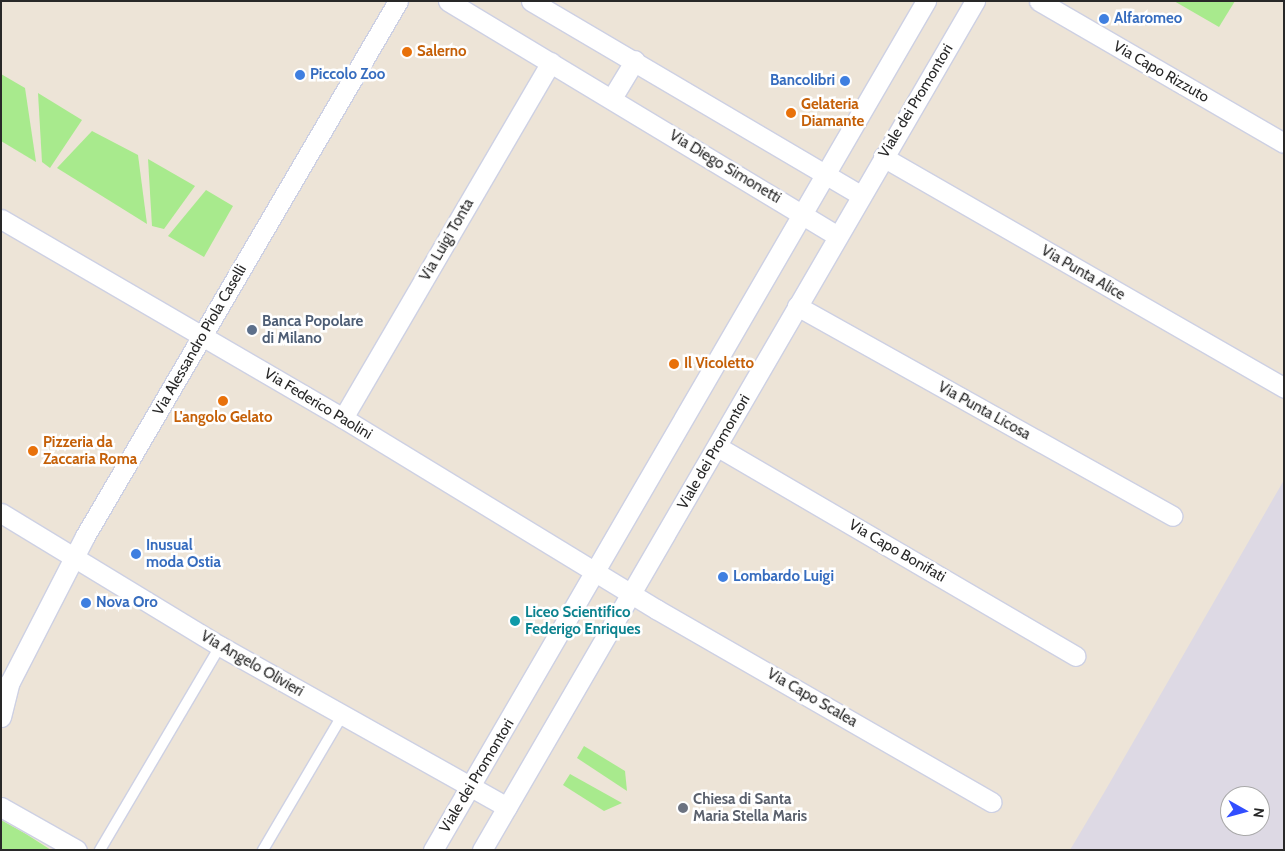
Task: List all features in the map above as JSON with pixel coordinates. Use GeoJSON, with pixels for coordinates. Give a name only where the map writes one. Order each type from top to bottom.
{"type":"FeatureCollection","features":[{"type":"Feature","properties":{"kind":"street","name":"Via Alessandro Piola Caselli"},"geometry":{"type":"LineString","coordinates":[[1,717],[6,686],[76,556],[398,1]]}},
{"type":"Feature","properties":{"kind":"street","name":"Via Diego Simonetti"},"geometry":{"type":"LineString","coordinates":[[448,1],[612,98],[837,236]]}},
{"type":"Feature","properties":{"kind":"street"},"geometry":{"type":"LineString","coordinates":[[531,1],[635,60],[860,195]]}},
{"type":"Feature","properties":{"kind":"street","name":"Viale dei Promontori"},"geometry":{"type":"LineString","coordinates":[[433,850],[597,574],[926,1]]}},
{"type":"Feature","properties":{"kind":"street","name":"Viale dei Promontori"},"geometry":{"type":"LineString","coordinates":[[482,850],[718,447],[882,157],[975,1]]}},
{"type":"Feature","properties":{"kind":"street","name":"Via Capo Rizzuto"},"geometry":{"type":"LineString","coordinates":[[1039,1],[1284,142]]}},
{"type":"Feature","properties":{"kind":"street"},"geometry":{"type":"LineString","coordinates":[[612,98],[635,60]]}},
{"type":"Feature","properties":{"kind":"street","name":"Via Luigi Tonta"},"geometry":{"type":"LineString","coordinates":[[343,418],[551,62]]}},
{"type":"Feature","properties":{"kind":"street","name":"Via Punta Alice"},"geometry":{"type":"LineString","coordinates":[[882,157],[1284,388]]}},
{"type":"Feature","properties":{"kind":"street","name":"Via Federico Paolini"},"geometry":{"type":"LineString","coordinates":[[1,219],[343,418],[632,595]]}},
{"type":"Feature","properties":{"kind":"street","name":"Via Punta Licosa"},"geometry":{"type":"LineString","coordinates":[[797,306],[1172,516]]}},
{"type":"Feature","properties":{"kind":"street","name":"Via Capo Bonifati"},"geometry":{"type":"LineString","coordinates":[[718,447],[1075,656]]}},
{"type":"Feature","properties":{"kind":"street","name":"Via Angelo Olivieri"},"geometry":{"type":"LineString","coordinates":[[1,513],[76,556],[220,646],[342,716],[472,785],[507,807]]}},
{"type":"Feature","properties":{"kind":"street","name":"Via Capo Scalea"},"geometry":{"type":"LineString","coordinates":[[632,595],[991,802]]}},
{"type":"Feature","properties":{"kind":"street"},"geometry":{"type":"LineString","coordinates":[[1,807],[77,850]]}},
{"type":"Feature","properties":{"kind":"lane"},"geometry":{"type":"LineString","coordinates":[[100,850],[220,646]]}},
{"type":"Feature","properties":{"kind":"lane"},"geometry":{"type":"LineString","coordinates":[[264,850],[342,716]]}},
{"type":"Feature","properties":{"kind":"shaded area"},"geometry":{"type":"Polygon","coordinates":[[[1284,480],[1284,850],[1070,850],[1105,791],[1284,480]]]}},
{"type":"Feature","properties":{"kind":"green space"},"geometry":{"type":"Polygon","coordinates":[[[1174,1],[1235,1],[1219,27],[1174,1]]]}},
{"type":"Feature","properties":{"kind":"green space"},"geometry":{"type":"Polygon","coordinates":[[[1,74],[25,88],[36,162],[1,141],[1,74]]]}},
{"type":"Feature","properties":{"kind":"green space"},"geometry":{"type":"Polygon","coordinates":[[[38,93],[82,120],[50,168],[42,162],[38,93]]]}},
{"type":"Feature","properties":{"kind":"green space"},"geometry":{"type":"Polygon","coordinates":[[[92,131],[138,155],[147,224],[57,168],[92,131]]]}},
{"type":"Feature","properties":{"kind":"green space"},"geometry":{"type":"Polygon","coordinates":[[[148,159],[195,186],[164,229],[152,226],[148,159]]]}},
{"type":"Feature","properties":{"kind":"green space"},"geometry":{"type":"Polygon","coordinates":[[[206,190],[233,206],[204,257],[168,236],[206,190]]]}},
{"type":"Feature","properties":{"kind":"green space"},"geometry":{"type":"Polygon","coordinates":[[[584,746],[625,771],[627,791],[577,758],[584,746]]]}},
{"type":"Feature","properties":{"kind":"green space"},"geometry":{"type":"Polygon","coordinates":[[[570,774],[622,803],[604,811],[563,785],[570,774]]]}},
{"type":"Feature","properties":{"kind":"green space"},"geometry":{"type":"Polygon","coordinates":[[[1,820],[26,834],[51,850],[1,850],[1,820]]]}},
{"type":"Feature","properties":{"kind":"place","name":"Alfaromeo"},"geometry":{"type":"Point","coordinates":[1104,19]}},
{"type":"Feature","properties":{"kind":"place","name":"Salerno"},"geometry":{"type":"Point","coordinates":[407,52]}},
{"type":"Feature","properties":{"kind":"place","name":"Piccolo Zoo"},"geometry":{"type":"Point","coordinates":[300,75]}},
{"type":"Feature","properties":{"kind":"place","name":"Bancolibri"},"geometry":{"type":"Point","coordinates":[845,81]}},
{"type":"Feature","properties":{"kind":"place","name":"Gelateria Diamante"},"geometry":{"type":"Point","coordinates":[791,113]}},
{"type":"Feature","properties":{"kind":"place","name":"Banca Popolare di Milano"},"geometry":{"type":"Point","coordinates":[252,330]}},
{"type":"Feature","properties":{"kind":"place","name":"Il Vicoletto"},"geometry":{"type":"Point","coordinates":[674,364]}},
{"type":"Feature","properties":{"kind":"place","name":"L'angolo Gelato"},"geometry":{"type":"Point","coordinates":[223,401]}},
{"type":"Feature","properties":{"kind":"place","name":"Pizzeria da Zaccaria Roma"},"geometry":{"type":"Point","coordinates":[33,451]}},
{"type":"Feature","properties":{"kind":"place","name":"Inusual moda Ostia"},"geometry":{"type":"Point","coordinates":[136,554]}},
{"type":"Feature","properties":{"kind":"place","name":"Lombardo Luigi"},"geometry":{"type":"Point","coordinates":[723,577]}},
{"type":"Feature","properties":{"kind":"place","name":"Nova Oro"},"geometry":{"type":"Point","coordinates":[86,603]}},
{"type":"Feature","properties":{"kind":"place","name":"Liceo Scientifico Federigo Enriques"},"geometry":{"type":"Point","coordinates":[515,621]}},
{"type":"Feature","properties":{"kind":"place","name":"Chiesa di Santa Maria Stella Maris"},"geometry":{"type":"Point","coordinates":[683,808]}}]}
